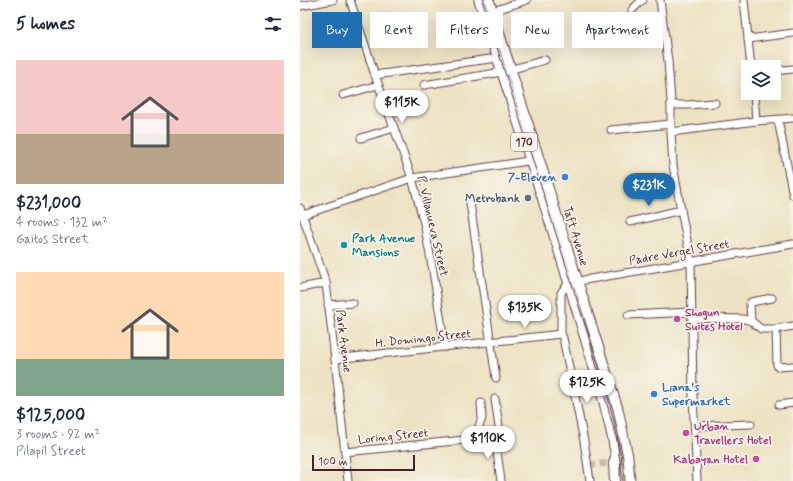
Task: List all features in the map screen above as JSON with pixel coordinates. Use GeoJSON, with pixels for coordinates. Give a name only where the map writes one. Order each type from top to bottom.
{"type":"FeatureCollection","features":[{"type":"Feature","properties":{"kind":"highway"},"geometry":{"type":"LineString","coordinates":[[614,461],[615,481]]}},
{"type":"Feature","properties":{"kind":"main road","name":"Taft Avenue"},"geometry":{"type":"LineString","coordinates":[[479,0],[530,161],[618,409],[628,457],[630,481]]}},
{"type":"Feature","properties":{"kind":"main road","name":"Taft Avenue"},"geometry":{"type":"LineString","coordinates":[[489,0],[535,144],[573,282],[606,412],[614,461],[619,481]]}},
{"type":"Feature","properties":{"kind":"street"},"geometry":{"type":"LineString","coordinates":[[300,6],[333,0]]}},
{"type":"Feature","properties":{"kind":"street","name":"P. Villanueva Street"},"geometry":{"type":"LineString","coordinates":[[350,0],[378,85],[412,178],[424,223],[445,347]]}},
{"type":"Feature","properties":{"kind":"street"},"geometry":{"type":"LineString","coordinates":[[493,10],[527,0]]}},
{"type":"Feature","properties":{"kind":"street"},"geometry":{"type":"LineString","coordinates":[[632,10],[643,0]]}},
{"type":"Feature","properties":{"kind":"street"},"geometry":{"type":"LineString","coordinates":[[660,0],[667,52],[673,165],[691,261],[693,396],[697,481]]}},
{"type":"Feature","properties":{"kind":"street"},"geometry":{"type":"LineString","coordinates":[[744,0],[750,60]]}},
{"type":"Feature","properties":{"kind":"street"},"geometry":{"type":"LineString","coordinates":[[748,39],[793,33]]}},
{"type":"Feature","properties":{"kind":"street"},"geometry":{"type":"LineString","coordinates":[[375,75],[497,58]]}},
{"type":"Feature","properties":{"kind":"street"},"geometry":{"type":"LineString","coordinates":[[424,85],[502,72],[545,60]]}},
{"type":"Feature","properties":{"kind":"street"},"geometry":{"type":"LineString","coordinates":[[781,70],[793,69]]}},
{"type":"Feature","properties":{"kind":"street"},"geometry":{"type":"LineString","coordinates":[[343,95],[378,85]]}},
{"type":"Feature","properties":{"kind":"street"},"geometry":{"type":"LineString","coordinates":[[754,100],[756,121]]}},
{"type":"Feature","properties":{"kind":"street"},"geometry":{"type":"LineString","coordinates":[[671,105],[715,103]]}},
{"type":"Feature","properties":{"kind":"street"},"geometry":{"type":"LineString","coordinates":[[671,132],[756,121],[793,118]]}},
{"type":"Feature","properties":{"kind":"street"},"geometry":{"type":"LineString","coordinates":[[778,120],[793,195]]}},
{"type":"Feature","properties":{"kind":"street"},"geometry":{"type":"LineString","coordinates":[[611,130],[671,124]]}},
{"type":"Feature","properties":{"kind":"street"},"geometry":{"type":"LineString","coordinates":[[361,138],[394,128]]}},
{"type":"Feature","properties":{"kind":"street"},"geometry":{"type":"LineString","coordinates":[[526,148],[535,144]]}},
{"type":"Feature","properties":{"kind":"street"},"geometry":{"type":"LineString","coordinates":[[303,215],[412,178],[530,161],[539,158]]}},
{"type":"Feature","properties":{"kind":"street"},"geometry":{"type":"LineString","coordinates":[[470,203],[496,378]]}},
{"type":"Feature","properties":{"kind":"street","name":"Park Avenue"},"geometry":{"type":"LineString","coordinates":[[300,208],[326,283],[336,359],[348,481]]}},
{"type":"Feature","properties":{"kind":"street"},"geometry":{"type":"LineString","coordinates":[[630,222],[681,210]]}},
{"type":"Feature","properties":{"kind":"street","name":"Padre Vergel Street"},"geometry":{"type":"LineString","coordinates":[[573,282],[793,244]]}},
{"type":"Feature","properties":{"kind":"street"},"geometry":{"type":"LineString","coordinates":[[573,282],[563,289],[561,293],[561,334],[576,398],[590,481]]}},
{"type":"Feature","properties":{"kind":"street"},"geometry":{"type":"LineString","coordinates":[[300,288],[326,283]]}},
{"type":"Feature","properties":{"kind":"street"},"geometry":{"type":"LineString","coordinates":[[751,321],[751,302],[772,298]]}},
{"type":"Feature","properties":{"kind":"street"},"geometry":{"type":"LineString","coordinates":[[328,305],[353,303]]}},
{"type":"Feature","properties":{"kind":"street"},"geometry":{"type":"LineString","coordinates":[[628,315],[692,315],[732,318],[751,321],[761,329],[776,329],[793,326]]}},
{"type":"Feature","properties":{"kind":"street"},"geometry":{"type":"LineString","coordinates":[[776,329],[777,365],[778,367],[793,366]]}},
{"type":"Feature","properties":{"kind":"street","name":"H. Domingo Street"},"geometry":{"type":"LineString","coordinates":[[336,359],[561,334]]}},
{"type":"Feature","properties":{"kind":"street"},"geometry":{"type":"LineString","coordinates":[[495,399],[499,427],[495,437],[501,481]]}},
{"type":"Feature","properties":{"kind":"street"},"geometry":{"type":"LineString","coordinates":[[475,439],[482,418],[481,403]]}},
{"type":"Feature","properties":{"kind":"street"},"geometry":{"type":"LineString","coordinates":[[779,405],[793,403]]}},
{"type":"Feature","properties":{"kind":"street"},"geometry":{"type":"LineString","coordinates":[[695,426],[751,424]]}},
{"type":"Feature","properties":{"kind":"street","name":"Loring Street"},"geometry":{"type":"LineString","coordinates":[[345,452],[495,437]]}},
{"type":"Feature","properties":{"kind":"tunnel"},"geometry":{"type":"LineString","coordinates":[[589,465],[611,463]]}},
{"type":"Feature","properties":{"kind":"tram line"},"geometry":{"type":"LineString","coordinates":[[482,0],[589,338],[617,441],[623,481]]}},
{"type":"Feature","properties":{"kind":"place","name":"7-Eleven"},"geometry":{"type":"Point","coordinates":[565,177]}},
{"type":"Feature","properties":{"kind":"place","name":"Metrobank"},"geometry":{"type":"Point","coordinates":[528,198]}},
{"type":"Feature","properties":{"kind":"place","name":"Park Avenue Mansions"},"geometry":{"type":"Point","coordinates":[344,245]}},
{"type":"Feature","properties":{"kind":"place","name":"Shogun Suites Hotel"},"geometry":{"type":"Point","coordinates":[677,319]}},
{"type":"Feature","properties":{"kind":"place","name":"Liana's Supermarket"},"geometry":{"type":"Point","coordinates":[654,394]}},
{"type":"Feature","properties":{"kind":"place","name":"Urban Travellers Hotel"},"geometry":{"type":"Point","coordinates":[686,433]}},
{"type":"Feature","properties":{"kind":"place","name":"Kabayan Hotel"},"geometry":{"type":"Point","coordinates":[756,459]}}]}
